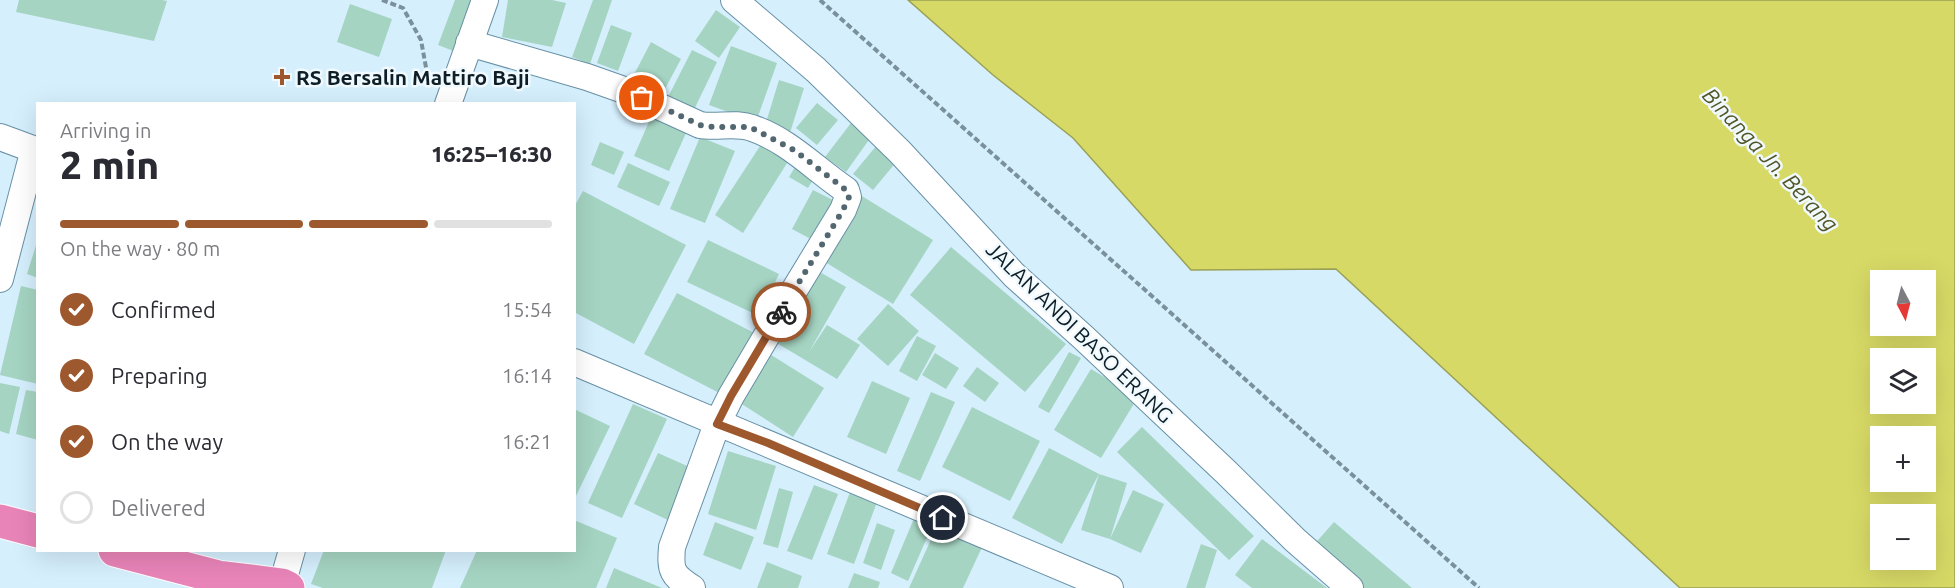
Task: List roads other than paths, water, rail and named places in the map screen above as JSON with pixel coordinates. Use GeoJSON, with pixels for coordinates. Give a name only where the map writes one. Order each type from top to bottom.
{"type":"FeatureCollection","features":[{"type":"Feature","properties":{"kind":"highway"},"geometry":{"type":"LineString","coordinates":[[0,521],[36,530]]}},
{"type":"Feature","properties":{"kind":"highway"},"geometry":{"type":"LineString","coordinates":[[122,552],[225,582],[285,587]]}},
{"type":"Feature","properties":{"kind":"street"},"geometry":{"type":"LineString","coordinates":[[449,102],[485,0]]}},
{"type":"Feature","properties":{"kind":"street","name":"JALAN ANDI BASO ERANG"},"geometry":{"type":"LineString","coordinates":[[734,0],[816,70],[900,152],[1014,275],[1193,440],[1295,540],[1350,588]]}},
{"type":"Feature","properties":{"kind":"street"},"geometry":{"type":"LineString","coordinates":[[469,43],[621,89],[700,125],[750,127],[794,150],[846,190],[849,197],[717,424],[672,547],[671,567],[678,577],[692,588]]}},
{"type":"Feature","properties":{"kind":"street"},"geometry":{"type":"LineString","coordinates":[[0,137],[36,150],[0,279]]}},
{"type":"Feature","properties":{"kind":"street"},"geometry":{"type":"LineString","coordinates":[[576,363],[1110,588]]}},
{"type":"Feature","properties":{"kind":"street"},"geometry":{"type":"LineString","coordinates":[[285,587],[292,552]]}},
{"type":"Feature","properties":{"kind":"water","name":"Binanga Jn. Berang"},"geometry":{"type":"Polygon","coordinates":[[[908,0],[1955,0],[1955,588],[1680,588],[1336,269],[1191,270],[1073,138],[993,75],[908,0]]]}},
{"type":"Feature","properties":{"kind":"place","name":"RS Bersalin Mattiro Baji"},"geometry":{"type":"Point","coordinates":[282,77]}}]}
